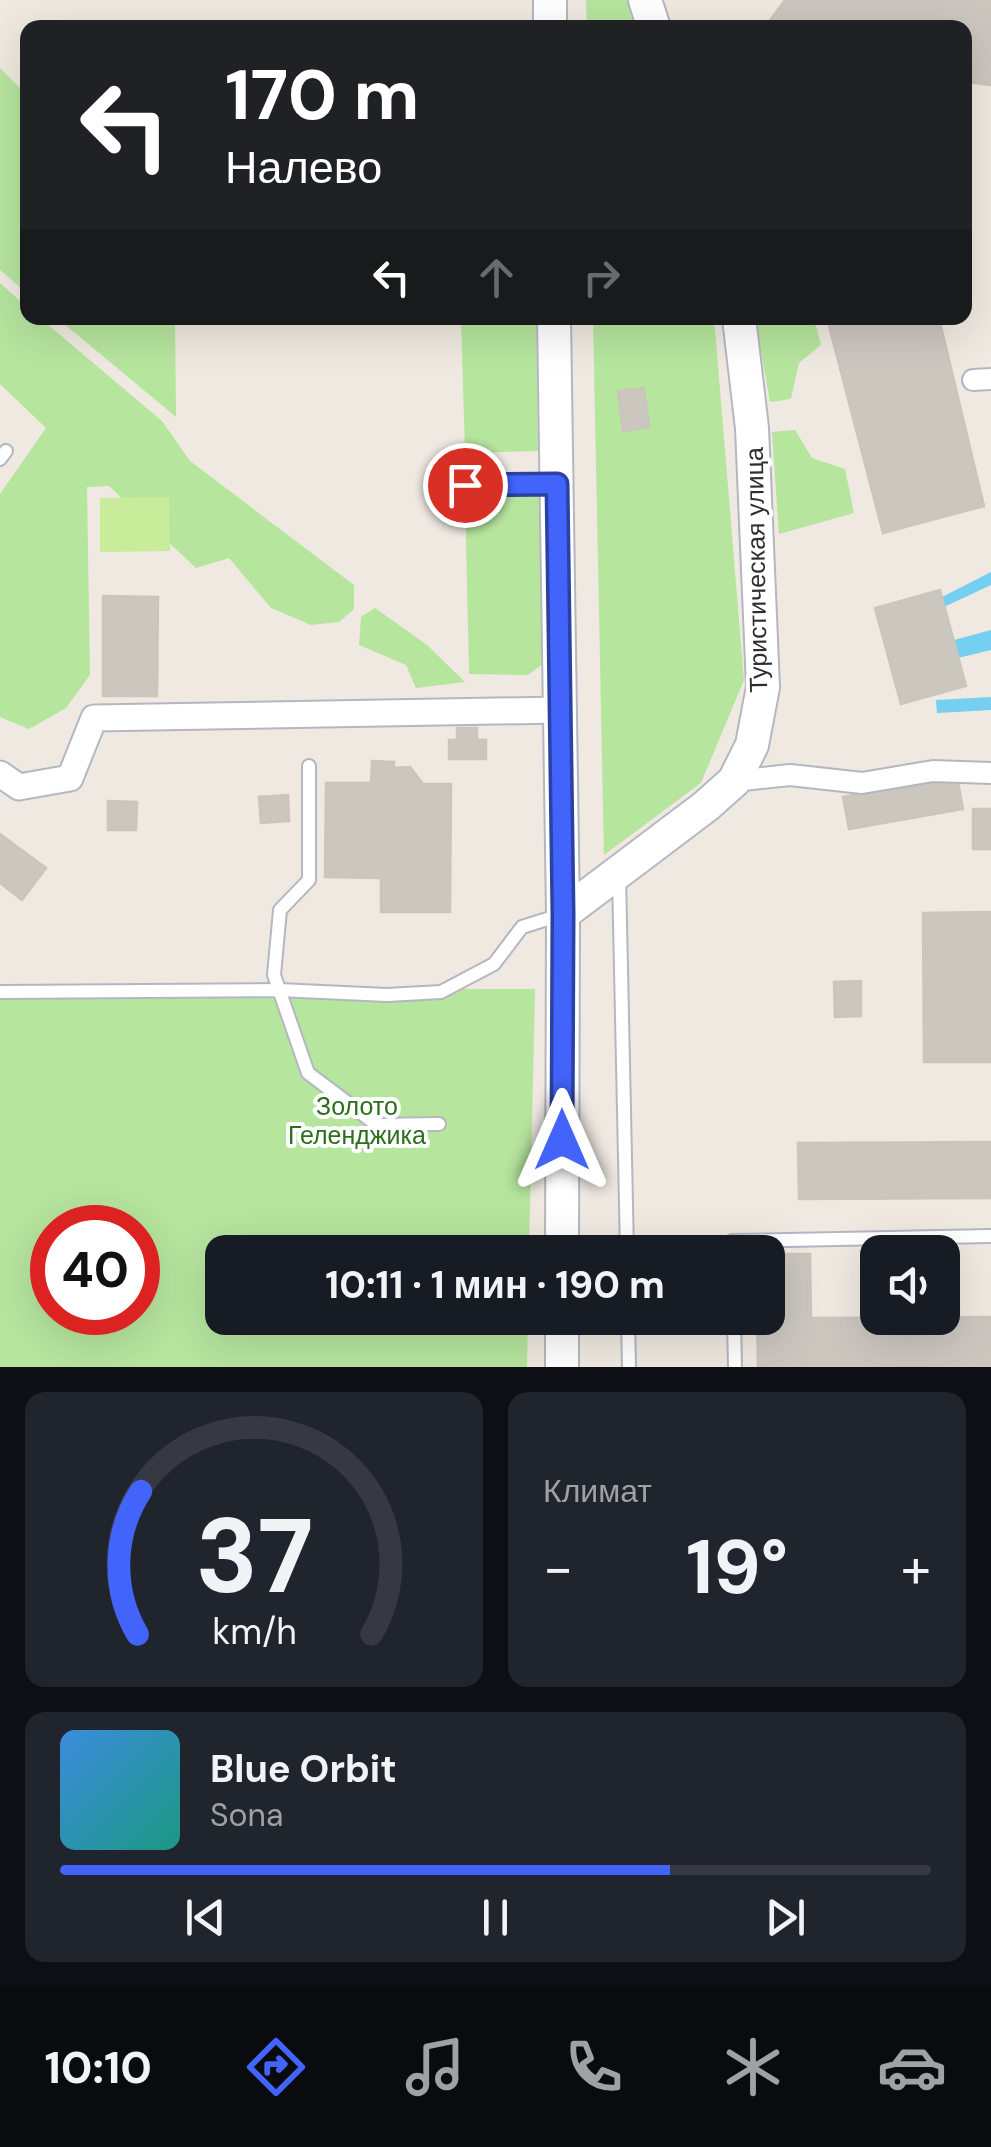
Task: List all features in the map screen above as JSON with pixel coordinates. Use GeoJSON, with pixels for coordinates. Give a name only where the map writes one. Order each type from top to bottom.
{"type":"FeatureCollection","features":[{"type":"Feature","properties":{"kind":"street"},"geometry":{"type":"LineString","coordinates":[[554,325],[563,914],[562,1235]]}},
{"type":"Feature","properties":{"kind":"street","name":"Туристическая улица"},"geometry":{"type":"LineString","coordinates":[[563,914],[706,806],[734,781],[752,746],[764,686],[752,428],[741,325]]}},
{"type":"Feature","properties":{"kind":"street"},"geometry":{"type":"LineString","coordinates":[[0,774],[19,787],[70,778],[94,718],[560,710]]}},
{"type":"Feature","properties":{"kind":"street"},"geometry":{"type":"LineString","coordinates":[[734,781],[790,775],[862,783],[933,771],[991,773]]}},
{"type":"Feature","properties":{"kind":"street"},"geometry":{"type":"LineString","coordinates":[[562,1335],[562,1367]]}},
{"type":"Feature","properties":{"kind":"lane"},"geometry":{"type":"LineString","coordinates":[[435,485],[557,484]]}},
{"type":"Feature","properties":{"kind":"lane"},"geometry":{"type":"LineString","coordinates":[[309,766],[309,880],[280,910],[274,975],[308,1072],[377,1124],[439,1124]]}},
{"type":"Feature","properties":{"kind":"lane"},"geometry":{"type":"LineString","coordinates":[[619,872],[627,1235]]}},
{"type":"Feature","properties":{"kind":"lane"},"geometry":{"type":"LineString","coordinates":[[0,992],[441,992],[494,964],[522,927],[563,914]]}},
{"type":"Feature","properties":{"kind":"lane"},"geometry":{"type":"LineString","coordinates":[[785,1240],[991,1236]]}},
{"type":"Feature","properties":{"kind":"lane"},"geometry":{"type":"LineString","coordinates":[[628,1335],[629,1367]]}},
{"type":"Feature","properties":{"kind":"lane"},"geometry":{"type":"LineString","coordinates":[[734,1335],[735,1367]]}},
{"type":"Feature","properties":{"kind":"green space"},"geometry":{"type":"Polygon","coordinates":[[[586,0],[627,0],[632,20],[587,20],[586,0]]]}},
{"type":"Feature","properties":{"kind":"green space"},"geometry":{"type":"Polygon","coordinates":[[[0,68],[20,88],[20,287],[0,270],[0,68]]]}},
{"type":"Feature","properties":{"kind":"green space"},"geometry":{"type":"Polygon","coordinates":[[[0,283],[20,301],[20,325],[48,325],[162,421],[190,461],[354,585],[354,609],[339,622],[311,625],[271,608],[229,558],[196,568],[109,486],[87,487],[90,675],[66,708],[29,729],[0,717],[0,494],[46,428],[0,384],[0,283]]]}},
{"type":"Feature","properties":{"kind":"green space"},"geometry":{"type":"Polygon","coordinates":[[[65,325],[175,325],[176,417],[65,325]]]}},
{"type":"Feature","properties":{"kind":"green space"},"geometry":{"type":"Polygon","coordinates":[[[461,325],[536,325],[538,451],[465,453],[461,325]]]}},
{"type":"Feature","properties":{"kind":"green space"},"geometry":{"type":"Polygon","coordinates":[[[593,325],[714,325],[744,680],[701,783],[604,855],[593,325]]]}},
{"type":"Feature","properties":{"kind":"green space"},"geometry":{"type":"Polygon","coordinates":[[[756,325],[816,325],[821,345],[799,363],[791,399],[770,402],[756,325]]]}},
{"type":"Feature","properties":{"kind":"green space"},"geometry":{"type":"Polygon","coordinates":[[[795,430],[812,458],[845,469],[854,513],[779,534],[772,432],[795,430]]]}},
{"type":"Feature","properties":{"kind":"green space"},"geometry":{"type":"Polygon","coordinates":[[[465,492],[542,494],[544,663],[528,675],[469,674],[465,492]]]}},
{"type":"Feature","properties":{"kind":"green space"},"geometry":{"type":"Polygon","coordinates":[[[169,497],[170,551],[100,552],[100,498],[169,497]]]}},
{"type":"Feature","properties":{"kind":"green space"},"geometry":{"type":"Polygon","coordinates":[[[375,608],[427,645],[465,682],[416,688],[406,665],[359,645],[361,617],[375,608]]]}},
{"type":"Feature","properties":{"kind":"green space","name":"Золото Геленджика"},"geometry":{"type":"Polygon","coordinates":[[[0,989],[535,989],[529,1235],[205,1235],[205,1335],[528,1335],[527,1367],[0,1367],[0,989]]]}},
{"type":"Feature","properties":{"kind":"water"},"geometry":{"type":"Polygon","coordinates":[[[991,572],[991,585],[944,607],[942,597],[991,572]]]}},
{"type":"Feature","properties":{"kind":"water"},"geometry":{"type":"Polygon","coordinates":[[[991,630],[991,650],[958,658],[954,640],[991,630]]]}},
{"type":"Feature","properties":{"kind":"water"},"geometry":{"type":"Polygon","coordinates":[[[991,697],[991,710],[937,713],[936,700],[991,697]]]}},
{"type":"Feature","properties":{"kind":"building"},"geometry":{"type":"Polygon","coordinates":[[[785,0],[991,0],[991,85],[972,83],[972,20],[770,20],[785,0]]]}},
{"type":"Feature","properties":{"kind":"building"},"geometry":{"type":"Polygon","coordinates":[[[829,325],[941,325],[984,506],[883,533],[829,325]]]}},
{"type":"Feature","properties":{"kind":"building"},"geometry":{"type":"Polygon","coordinates":[[[644,388],[649,427],[623,431],[618,391],[644,388]]]}},
{"type":"Feature","properties":{"kind":"building"},"geometry":{"type":"Polygon","coordinates":[[[940,590],[966,686],[901,704],[875,608],[940,590]]]}},
{"type":"Feature","properties":{"kind":"building"},"geometry":{"type":"Polygon","coordinates":[[[103,596],[158,597],[157,696],[103,696],[103,596]]]}},
{"type":"Feature","properties":{"kind":"building"},"geometry":{"type":"Polygon","coordinates":[[[457,728],[477,728],[477,740],[486,740],[486,759],[449,759],[449,740],[457,740],[457,728]]]}},
{"type":"Feature","properties":{"kind":"building"},"geometry":{"type":"Polygon","coordinates":[[[372,761],[394,762],[394,768],[410,767],[423,784],[451,784],[450,912],[381,912],[381,878],[325,877],[326,783],[371,783],[372,761]]]}},
{"type":"Feature","properties":{"kind":"building"},"geometry":{"type":"Polygon","coordinates":[[[957,777],[963,809],[849,829],[843,797],[957,777]]]}},
{"type":"Feature","properties":{"kind":"building"},"geometry":{"type":"Polygon","coordinates":[[[288,795],[289,821],[261,823],[259,797],[288,795]]]}},
{"type":"Feature","properties":{"kind":"building"},"geometry":{"type":"Polygon","coordinates":[[[108,801],[137,802],[136,830],[108,830],[108,801]]]}},
{"type":"Feature","properties":{"kind":"building"},"geometry":{"type":"Polygon","coordinates":[[[973,809],[991,809],[991,849],[973,849],[973,809]]]}},
{"type":"Feature","properties":{"kind":"building"},"geometry":{"type":"Polygon","coordinates":[[[0,834],[46,868],[22,900],[0,883],[0,834]]]}},
{"type":"Feature","properties":{"kind":"building"},"geometry":{"type":"Polygon","coordinates":[[[991,912],[991,1062],[924,1062],[923,913],[991,912]]]}},
{"type":"Feature","properties":{"kind":"building"},"geometry":{"type":"Polygon","coordinates":[[[861,981],[861,1016],[835,1017],[834,982],[861,981]]]}},
{"type":"Feature","properties":{"kind":"building"},"geometry":{"type":"Polygon","coordinates":[[[991,1142],[991,1198],[799,1199],[798,1143],[991,1142]]]}},
{"type":"Feature","properties":{"kind":"building"},"geometry":{"type":"Polygon","coordinates":[[[785,1254],[810,1254],[811,1318],[860,1318],[860,1335],[960,1335],[960,1317],[991,1317],[991,1367],[758,1367],[757,1335],[785,1335],[785,1254]]]}},
{"type":"Feature","properties":{"kind":"route"},"geometry":{"type":"LineString","coordinates":[[465,485],[557,484],[562,1140]]}}]}
